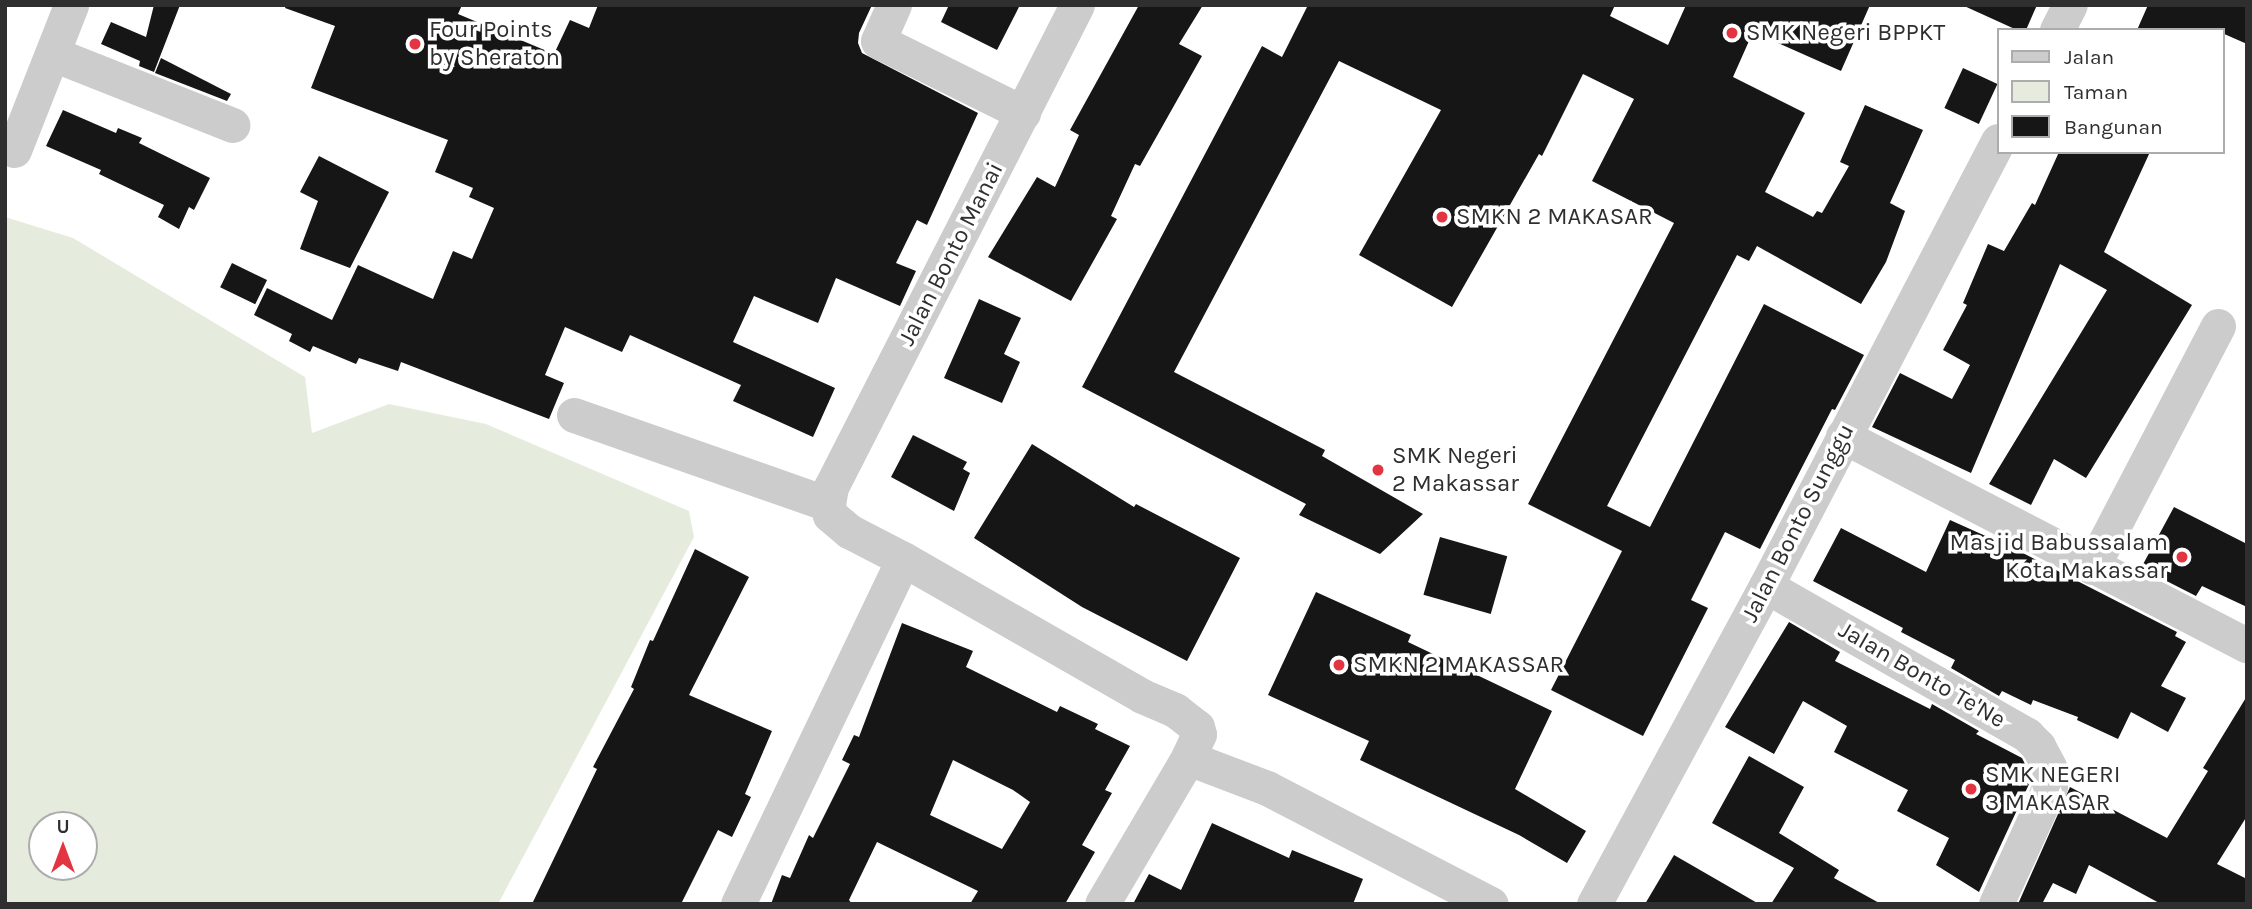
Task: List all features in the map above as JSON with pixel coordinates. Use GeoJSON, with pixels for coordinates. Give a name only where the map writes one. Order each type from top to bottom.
{"type":"FeatureCollection","features":[{"type":"Feature","properties":{"kind":"street"},"geometry":{"type":"LineString","coordinates":[[14,150],[71,5]]}},
{"type":"Feature","properties":{"kind":"street"},"geometry":{"type":"LineString","coordinates":[[894,5],[878,41],[1023,113]]}},
{"type":"Feature","properties":{"kind":"street","name":"Jalan Bonto Manai"},"geometry":{"type":"LineString","coordinates":[[828,503],[831,488],[1077,5]]}},
{"type":"Feature","properties":{"kind":"street"},"geometry":{"type":"LineString","coordinates":[[2058,28],[2070,5]]}},
{"type":"Feature","properties":{"kind":"street"},"geometry":{"type":"LineString","coordinates":[[53,54],[232,125]]}},
{"type":"Feature","properties":{"kind":"street","name":"Jalan Bonto Sunggu"},"geometry":{"type":"LineString","coordinates":[[1594,904],[1766,586],[1996,145]]}},
{"type":"Feature","properties":{"kind":"street"},"geometry":{"type":"LineString","coordinates":[[2092,567],[2218,326]]}},
{"type":"Feature","properties":{"kind":"street"},"geometry":{"type":"LineString","coordinates":[[574,415],[828,503],[830,514],[849,531],[1193,722],[1199,734],[1188,758],[1102,904]]}},
{"type":"Feature","properties":{"kind":"street"},"geometry":{"type":"LineString","coordinates":[[1843,436],[2247,646]]}},
{"type":"Feature","properties":{"kind":"street"},"geometry":{"type":"LineString","coordinates":[[738,904],[903,559]]}},
{"type":"Feature","properties":{"kind":"street","name":"Jalan Bonto Te'Ne"},"geometry":{"type":"LineString","coordinates":[[1766,586],[2027,735],[2045,757],[2050,786],[1996,904]]}},
{"type":"Feature","properties":{"kind":"street"},"geometry":{"type":"LineString","coordinates":[[1188,758],[1267,788],[1491,904]]}},
{"type":"Feature","properties":{"kind":"green space"},"geometry":{"type":"Polygon","coordinates":[[[5,217],[73,238],[305,377],[312,433],[389,404],[486,424],[689,511],[694,537],[498,904],[5,904],[5,217]]]}},
{"type":"Feature","properties":{"kind":"building"},"geometry":{"type":"Polygon","coordinates":[[[154,5],[180,5],[154,72],[139,66],[140,61],[101,44],[111,22],[146,37],[154,5]]]}},
{"type":"Feature","properties":{"kind":"building"},"geometry":{"type":"Polygon","coordinates":[[[286,5],[462,5],[458,14],[554,54],[570,20],[589,28],[598,5],[872,5],[859,33],[858,43],[862,53],[978,113],[927,225],[917,220],[896,263],[916,271],[900,306],[836,278],[818,323],[754,296],[733,342],[835,388],[813,437],[733,401],[741,385],[630,335],[622,352],[565,327],[545,375],[564,383],[549,419],[401,362],[398,371],[359,358],[356,364],[313,346],[310,352],[289,341],[292,334],[254,315],[267,288],[332,320],[358,265],[433,299],[453,251],[472,259],[494,208],[469,197],[473,188],[435,172],[448,140],[311,88],[335,26],[285,8],[286,5]]]}},
{"type":"Feature","properties":{"kind":"building"},"geometry":{"type":"Polygon","coordinates":[[[949,5],[1020,5],[997,50],[941,22],[949,5]]]}},
{"type":"Feature","properties":{"kind":"building"},"geometry":{"type":"Polygon","coordinates":[[[1139,5],[1203,5],[1179,44],[1202,56],[1140,166],[1135,164],[1111,216],[1117,219],[1071,301],[988,257],[1037,177],[1055,187],[1079,135],[1070,130],[1139,5]]]}},
{"type":"Feature","properties":{"kind":"building"},"geometry":{"type":"Polygon","coordinates":[[[1308,5],[1615,5],[1610,16],[1668,45],[1686,5],[1870,5],[1841,71],[1753,32],[1733,77],[1805,113],[1765,192],[1813,217],[1817,211],[1822,213],[1849,166],[1840,162],[1865,105],[1923,130],[1890,203],[1905,211],[1886,262],[1861,304],[1757,246],[1749,261],[1737,255],[1607,506],[1650,527],[1764,304],[1864,355],[1835,410],[1832,409],[1760,549],[1725,532],[1691,600],[1708,608],[1643,736],[1551,690],[1622,551],[1528,504],[1674,223],[1592,181],[1634,99],[1583,74],[1542,156],[1539,154],[1452,307],[1359,255],[1441,110],[1339,61],[1174,372],[1325,450],[1322,456],[1423,514],[1380,554],[1299,515],[1306,504],[1082,387],[1262,46],[1282,57],[1308,5]]]}},
{"type":"Feature","properties":{"kind":"building"},"geometry":{"type":"Polygon","coordinates":[[[1962,5],[2037,5],[2027,28],[2013,28],[1962,5]]]}},
{"type":"Feature","properties":{"kind":"building"},"geometry":{"type":"Polygon","coordinates":[[[2148,5],[2247,5],[2247,44],[2224,34],[2224,28],[2138,28],[2148,5]]]}},
{"type":"Feature","properties":{"kind":"building"},"geometry":{"type":"Polygon","coordinates":[[[161,58],[231,94],[227,101],[155,73],[161,58]]]}},
{"type":"Feature","properties":{"kind":"building"},"geometry":{"type":"Polygon","coordinates":[[[1963,68],[1996,83],[1979,124],[1944,108],[1963,68]]]}},
{"type":"Feature","properties":{"kind":"building"},"geometry":{"type":"Polygon","coordinates":[[[63,110],[116,133],[118,128],[142,138],[139,143],[210,178],[194,210],[189,207],[179,229],[158,217],[164,205],[99,174],[101,170],[46,146],[63,110]]]}},
{"type":"Feature","properties":{"kind":"building"},"geometry":{"type":"Polygon","coordinates":[[[2058,154],[2149,154],[2104,252],[2192,305],[2086,478],[2054,459],[2031,505],[1989,484],[2107,290],[2060,264],[1971,473],[1872,427],[1900,373],[1952,399],[1970,365],[1943,350],[1967,305],[1963,303],[1988,244],[2004,251],[2032,203],[2035,205],[2058,154]]]}},
{"type":"Feature","properties":{"kind":"building"},"geometry":{"type":"Polygon","coordinates":[[[319,156],[389,192],[350,268],[300,249],[318,201],[300,192],[319,156]]]}},
{"type":"Feature","properties":{"kind":"building"},"geometry":{"type":"Polygon","coordinates":[[[232,263],[267,280],[255,304],[220,287],[232,263]]]}},
{"type":"Feature","properties":{"kind":"building"},"geometry":{"type":"Polygon","coordinates":[[[979,299],[1021,318],[1004,354],[1020,362],[1002,403],[944,378],[979,299]]]}},
{"type":"Feature","properties":{"kind":"building"},"geometry":{"type":"Polygon","coordinates":[[[913,435],[967,462],[963,469],[970,473],[954,511],[891,477],[913,435]]]}},
{"type":"Feature","properties":{"kind":"building"},"geometry":{"type":"Polygon","coordinates":[[[1032,444],[1134,507],[1136,504],[1240,558],[1187,661],[1082,607],[974,538],[1032,444]]]}},
{"type":"Feature","properties":{"kind":"building","name":"Masjid Babussalam Kota Makassar"},"geometry":{"type":"Polygon","coordinates":[[[2174,507],[2247,544],[2247,607],[2202,586],[2196,596],[2141,568],[2174,507]]]}},
{"type":"Feature","properties":{"kind":"building"},"geometry":{"type":"Polygon","coordinates":[[[1950,520],[2019,551],[2177,632],[2175,636],[2186,642],[2161,686],[2186,698],[2168,732],[2131,712],[2118,739],[2077,720],[2078,717],[2033,700],[2031,705],[2002,691],[1999,696],[1951,668],[1955,660],[1901,632],[1903,628],[1813,581],[1841,528],[1926,572],[1950,520]]]}},
{"type":"Feature","properties":{"kind":"building"},"geometry":{"type":"Polygon","coordinates":[[[1440,537],[1507,556],[1491,614],[1423,595],[1440,537]]]}},
{"type":"Feature","properties":{"kind":"building"},"geometry":{"type":"Polygon","coordinates":[[[695,549],[749,577],[689,695],[772,731],[745,794],[751,797],[732,837],[718,830],[681,904],[532,904],[597,769],[593,767],[634,689],[631,687],[650,640],[653,641],[695,549]]]}},
{"type":"Feature","properties":{"kind":"building"},"geometry":{"type":"Polygon","coordinates":[[[1316,592],[1411,635],[1408,642],[1552,711],[1515,789],[1586,831],[1567,863],[1519,835],[1360,760],[1369,741],[1268,695],[1316,592]]]}},
{"type":"Feature","properties":{"kind":"building"},"geometry":{"type":"Polygon","coordinates":[[[1789,622],[1840,652],[1835,661],[1930,709],[1932,704],[1979,731],[1976,734],[2022,758],[2029,772],[2030,782],[1979,892],[1936,865],[1949,838],[1897,811],[1908,790],[1834,752],[1847,726],[1803,701],[1774,754],[1725,727],[1789,622]]]}},
{"type":"Feature","properties":{"kind":"building"},"geometry":{"type":"Polygon","coordinates":[[[902,623],[973,651],[966,667],[1057,712],[1060,706],[1098,724],[1095,729],[1130,746],[1105,790],[1112,793],[1082,845],[1095,852],[1065,904],[970,904],[978,891],[877,842],[849,900],[852,904],[771,904],[782,875],[790,878],[809,835],[813,838],[850,764],[842,760],[854,735],[859,737],[902,623]],[[953,760],[930,815],[1002,849],[1030,802],[1013,790],[953,760]]]}},
{"type":"Feature","properties":{"kind":"building"},"geometry":{"type":"Polygon","coordinates":[[[2247,696],[2247,816],[2217,864],[2247,879],[2247,904],[2161,904],[2089,865],[2076,894],[2053,883],[2042,904],[2018,904],[2070,787],[2167,838],[2208,771],[2203,768],[2247,696]]]}},
{"type":"Feature","properties":{"kind":"building"},"geometry":{"type":"Polygon","coordinates":[[[1749,756],[1804,787],[1779,833],[1839,870],[1834,878],[1881,904],[1771,904],[1794,868],[1712,823],[1749,756]]]}},
{"type":"Feature","properties":{"kind":"building"},"geometry":{"type":"Polygon","coordinates":[[[1212,823],[1289,858],[1292,850],[1363,879],[1353,904],[1133,904],[1149,874],[1181,890],[1212,823]]]}},
{"type":"Feature","properties":{"kind":"building"},"geometry":{"type":"Polygon","coordinates":[[[1674,855],[1759,904],[1645,904],[1674,855]]]}},
{"type":"Feature","properties":{"kind":"place","name":"SMK Negeri BPPKT"},"geometry":{"type":"Point","coordinates":[1732,33]}},
{"type":"Feature","properties":{"kind":"place","name":"Four Points by Sheraton"},"geometry":{"type":"Point","coordinates":[415,44]}},
{"type":"Feature","properties":{"kind":"place","name":"SMKN 2 MAKASAR"},"geometry":{"type":"Point","coordinates":[1442,217]}},
{"type":"Feature","properties":{"kind":"place","name":"SMK Negeri 2 Makassar"},"geometry":{"type":"Point","coordinates":[1378,470]}},
{"type":"Feature","properties":{"kind":"place","name":"Masjid Babussalam Kota Makassar"},"geometry":{"type":"Point","coordinates":[2182,557]}},
{"type":"Feature","properties":{"kind":"place","name":"SMKN 2 MAKASSAR"},"geometry":{"type":"Point","coordinates":[1339,665]}},
{"type":"Feature","properties":{"kind":"place","name":"SMK NEGERI 3 MAKASAR"},"geometry":{"type":"Point","coordinates":[1971,789]}}]}
